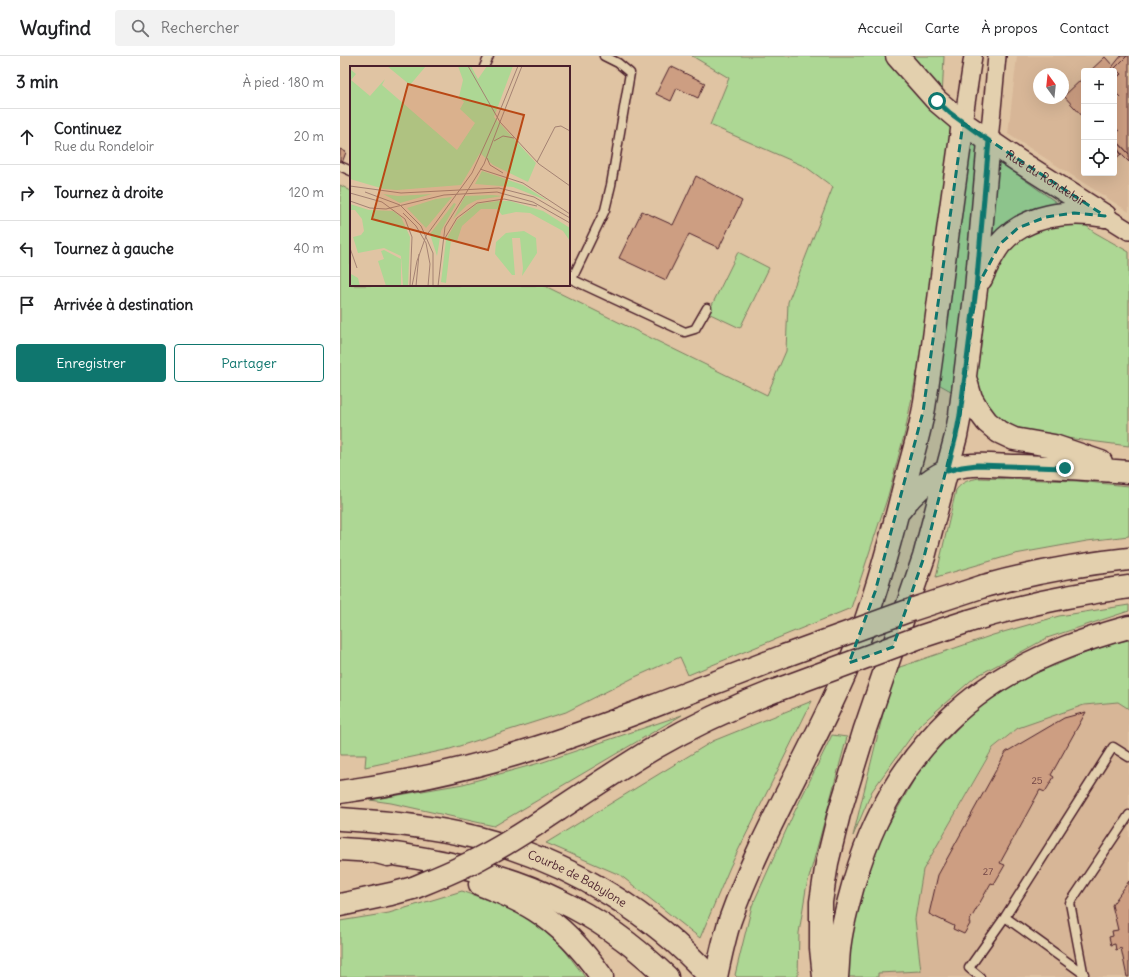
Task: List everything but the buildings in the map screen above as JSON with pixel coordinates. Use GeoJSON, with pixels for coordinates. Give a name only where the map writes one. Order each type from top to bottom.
{"type":"FeatureCollection","features":[{"type":"Feature","properties":{"kind":"main road","name":"Rue du Rondeloir"},"geometry":{"type":"LineString","coordinates":[[897,56],[937,101],[963,123],[1105,216]]}},
{"type":"Feature","properties":{"kind":"main road"},"geometry":{"type":"LineString","coordinates":[[716,977],[729,923],[742,888],[759,848],[822,723],[858,642],[875,592],[898,513],[922,418],[928,382],[963,123]]}},
{"type":"Feature","properties":{"kind":"main road"},"geometry":{"type":"LineString","coordinates":[[824,977],[821,948],[821,902],[827,863],[839,814],[924,557],[956,436],[976,289],[989,141]]}},
{"type":"Feature","properties":{"kind":"main road"},"geometry":{"type":"LineString","coordinates":[[976,289],[990,258],[1000,244],[1013,232],[1028,223],[1062,214],[1083,213],[1105,216]]}},
{"type":"Feature","properties":{"kind":"main road"},"geometry":{"type":"LineString","coordinates":[[965,376],[971,398],[978,410],[986,422],[999,432],[1014,439],[1054,446],[1129,471]]}},
{"type":"Feature","properties":{"kind":"main road"},"geometry":{"type":"LineString","coordinates":[[898,513],[910,497],[930,480],[947,471],[962,467],[977,465],[1129,471]]}},
{"type":"Feature","properties":{"kind":"main road"},"geometry":{"type":"LineString","coordinates":[[340,792],[435,775],[526,751],[585,732],[784,656],[908,611],[984,586],[1056,569],[1129,559]]}},
{"type":"Feature","properties":{"kind":"main road"},"geometry":{"type":"LineString","coordinates":[[340,905],[413,888],[479,859],[525,832],[622,768],[657,747],[734,708],[777,690],[893,647],[1008,609],[1090,592],[1129,587]]}},
{"type":"Feature","properties":{"kind":"main road"},"geometry":{"type":"LineString","coordinates":[[838,977],[839,949],[843,923],[863,853],[892,792],[908,766],[925,745],[951,717],[1005,676],[1030,662],[1066,647],[1099,635],[1129,627]]}},
{"type":"Feature","properties":{"kind":"main road","name":"Courbe de Babylone"},"geometry":{"type":"LineString","coordinates":[[340,819],[362,820],[419,827],[459,834],[493,842],[555,865],[627,904],[666,933],[693,958],[710,977]]}},
{"type":"Feature","properties":{"kind":"main road"},"geometry":{"type":"LineString","coordinates":[[340,849],[373,851],[411,856],[483,872],[558,899],[604,926],[649,960],[667,977]]}},
{"type":"Feature","properties":{"kind":"main road"},"geometry":{"type":"LineString","coordinates":[[373,851],[417,862],[458,876],[514,899],[534,909],[551,921],[571,939],[594,965],[602,977]]}},
{"type":"Feature","properties":{"kind":"street"},"geometry":{"type":"LineString","coordinates":[[963,123],[973,56]]}},
{"type":"Feature","properties":{"kind":"street"},"geometry":{"type":"LineString","coordinates":[[989,141],[996,56]]}},
{"type":"Feature","properties":{"kind":"street","name":"Rue du Rondeloir"},"geometry":{"type":"LineString","coordinates":[[1105,216],[1129,231]]}},
{"type":"Feature","properties":{"kind":"lane"},"geometry":{"type":"LineString","coordinates":[[485,66],[490,56]]}},
{"type":"Feature","properties":{"kind":"lane"},"geometry":{"type":"LineString","coordinates":[[604,56],[618,63],[630,73],[611,185],[605,210],[571,278],[685,332],[695,329],[708,308]]}},
{"type":"Feature","properties":{"kind":"lane"},"geometry":{"type":"LineString","coordinates":[[340,166],[350,171]]}},
{"type":"Feature","properties":{"kind":"lane"},"geometry":{"type":"LineString","coordinates":[[980,977],[969,968],[1005,917],[1113,747],[1129,757]]}},
{"type":"Feature","properties":{"kind":"lane"},"geometry":{"type":"LineString","coordinates":[[1084,976],[1070,903],[1129,815]]}},
{"type":"Feature","properties":{"kind":"lane"},"geometry":{"type":"LineString","coordinates":[[1005,917],[1084,976]]}},
{"type":"Feature","properties":{"kind":"highlighted area"},"geometry":{"type":"Polygon","coordinates":[[[963,123],[1105,216],[1074,213],[1046,217],[1018,228],[1000,244],[976,289],[960,415],[924,557],[893,647],[849,663],[875,592],[923,412],[963,123]]]}},
{"type":"Feature","properties":{"kind":"shaded area"},"geometry":{"type":"Polygon","coordinates":[[[1017,56],[1129,56],[1129,212],[1008,134],[1017,56]]]}},
{"type":"Feature","properties":{"kind":"shaded area"},"geometry":{"type":"Polygon","coordinates":[[[1118,702],[1129,709],[1129,977],[878,977],[878,973],[921,971],[915,919],[923,870],[994,748],[1018,728],[1084,705],[1118,702]]]}},
{"type":"Feature","properties":{"kind":"green space"},"geometry":{"type":"Polygon","coordinates":[[[692,56],[944,56],[941,120],[1060,205],[1094,232],[1129,252],[1129,446],[1050,436],[1015,427],[917,372],[905,432],[888,496],[851,608],[688,675],[680,657],[635,677],[566,712],[450,749],[365,767],[366,755],[340,755],[340,185],[350,190],[350,286],[545,286],[767,395],[786,351],[788,302],[833,187],[806,167],[710,125],[729,78],[692,56]]]}},
{"type":"Feature","properties":{"kind":"green space"},"geometry":{"type":"Polygon","coordinates":[[[738,252],[769,268],[740,328],[708,313],[738,252]]]}},
{"type":"Feature","properties":{"kind":"green space"},"geometry":{"type":"Polygon","coordinates":[[[979,478],[1077,481],[1129,486],[1129,536],[1087,541],[1015,554],[936,577],[956,490],[966,481],[979,478]]]}},
{"type":"Feature","properties":{"kind":"green space"},"geometry":{"type":"Polygon","coordinates":[[[1129,605],[1129,611],[1047,638],[975,677],[919,726],[872,791],[853,836],[894,669],[993,635],[1059,616],[1129,605]]]}},
{"type":"Feature","properties":{"kind":"green space"},"geometry":{"type":"Polygon","coordinates":[[[1129,640],[1129,709],[1118,702],[1084,705],[1018,728],[993,748],[923,870],[915,919],[921,971],[878,973],[878,977],[846,977],[849,946],[861,893],[882,836],[923,764],[980,705],[1031,675],[1108,644],[1129,640]]]}},
{"type":"Feature","properties":{"kind":"green space"},"geometry":{"type":"Polygon","coordinates":[[[812,701],[730,867],[700,938],[620,875],[546,843],[713,741],[812,701]]]}},
{"type":"Feature","properties":{"kind":"green space"},"geometry":{"type":"Polygon","coordinates":[[[682,715],[494,826],[391,803],[370,800],[463,784],[543,762],[682,715]]]}},
{"type":"Feature","properties":{"kind":"green space"},"geometry":{"type":"Polygon","coordinates":[[[832,735],[847,737],[806,889],[799,933],[798,977],[737,977],[735,975],[752,906],[793,815],[832,735]]]}},
{"type":"Feature","properties":{"kind":"green space"},"geometry":{"type":"Polygon","coordinates":[[[462,891],[524,913],[563,948],[585,977],[340,977],[340,921],[389,913],[462,891]]]}},
{"type":"Feature","properties":{"kind":"route"},"geometry":{"type":"LineString","coordinates":[[937,101],[950,113],[989,141],[976,289],[960,415],[947,471],[977,465],[1065,468]]}}]}
